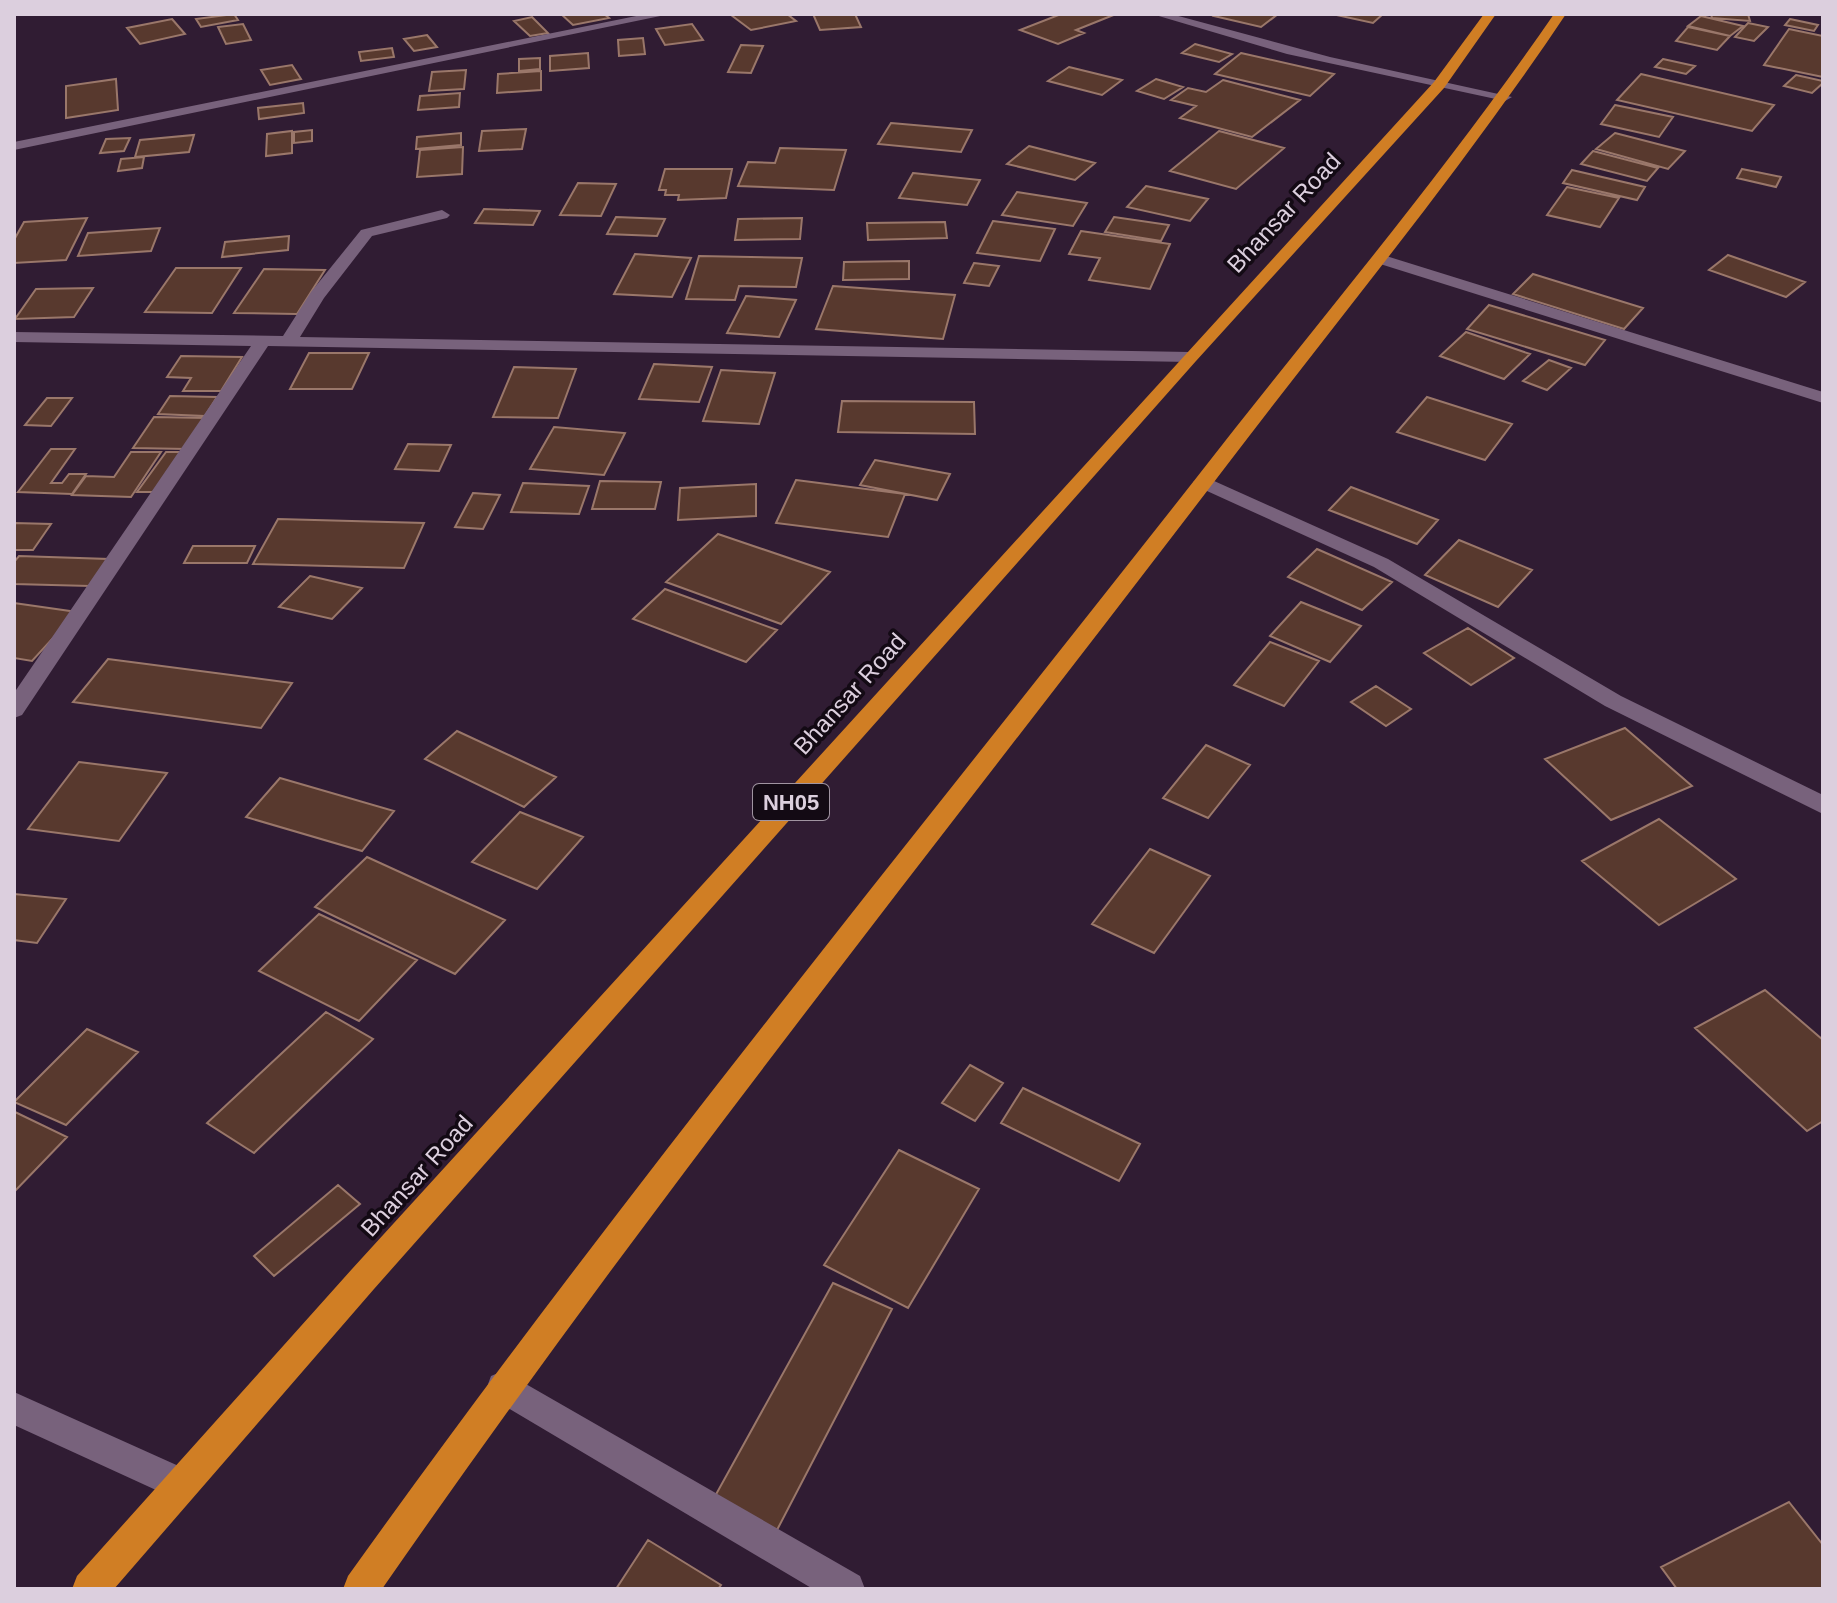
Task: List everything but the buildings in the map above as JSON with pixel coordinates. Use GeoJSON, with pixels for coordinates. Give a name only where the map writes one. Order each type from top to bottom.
{"type":"FeatureCollection","features":[{"type":"Feature","properties":{"kind":"highway","name":"Bhansar Road"},"geometry":{"type":"LineString","coordinates":[[90,1589],[180,1484],[1190,357],[1439,85],[1490,14]]}},
{"type":"Feature","properties":{"kind":"highway"},"geometry":{"type":"LineString","coordinates":[[361,1589],[503,1387],[1282,380],[1383,260],[1505,97],[1560,14]]}},
{"type":"Feature","properties":{"kind":"street"},"geometry":{"type":"LineString","coordinates":[[14,146],[664,14]]}},
{"type":"Feature","properties":{"kind":"street"},"geometry":{"type":"LineString","coordinates":[[1158,14],[1230,37],[1505,97]]}},
{"type":"Feature","properties":{"kind":"street"},"geometry":{"type":"LineString","coordinates":[[288,342],[317,296],[367,233],[442,215]]}},
{"type":"Feature","properties":{"kind":"street"},"geometry":{"type":"LineString","coordinates":[[1383,260],[1823,398]]}},
{"type":"Feature","properties":{"kind":"street"},"geometry":{"type":"LineString","coordinates":[[14,337],[1190,357]]}},
{"type":"Feature","properties":{"kind":"street"},"geometry":{"type":"LineString","coordinates":[[14,710],[262,342]]}},
{"type":"Feature","properties":{"kind":"street"},"geometry":{"type":"LineString","coordinates":[[1203,482],[1381,563],[1613,701],[1823,805]]}},
{"type":"Feature","properties":{"kind":"street"},"geometry":{"type":"LineString","coordinates":[[503,1387],[847,1589]]}},
{"type":"Feature","properties":{"kind":"street"},"geometry":{"type":"LineString","coordinates":[[14,1408],[180,1484]]}}]}
